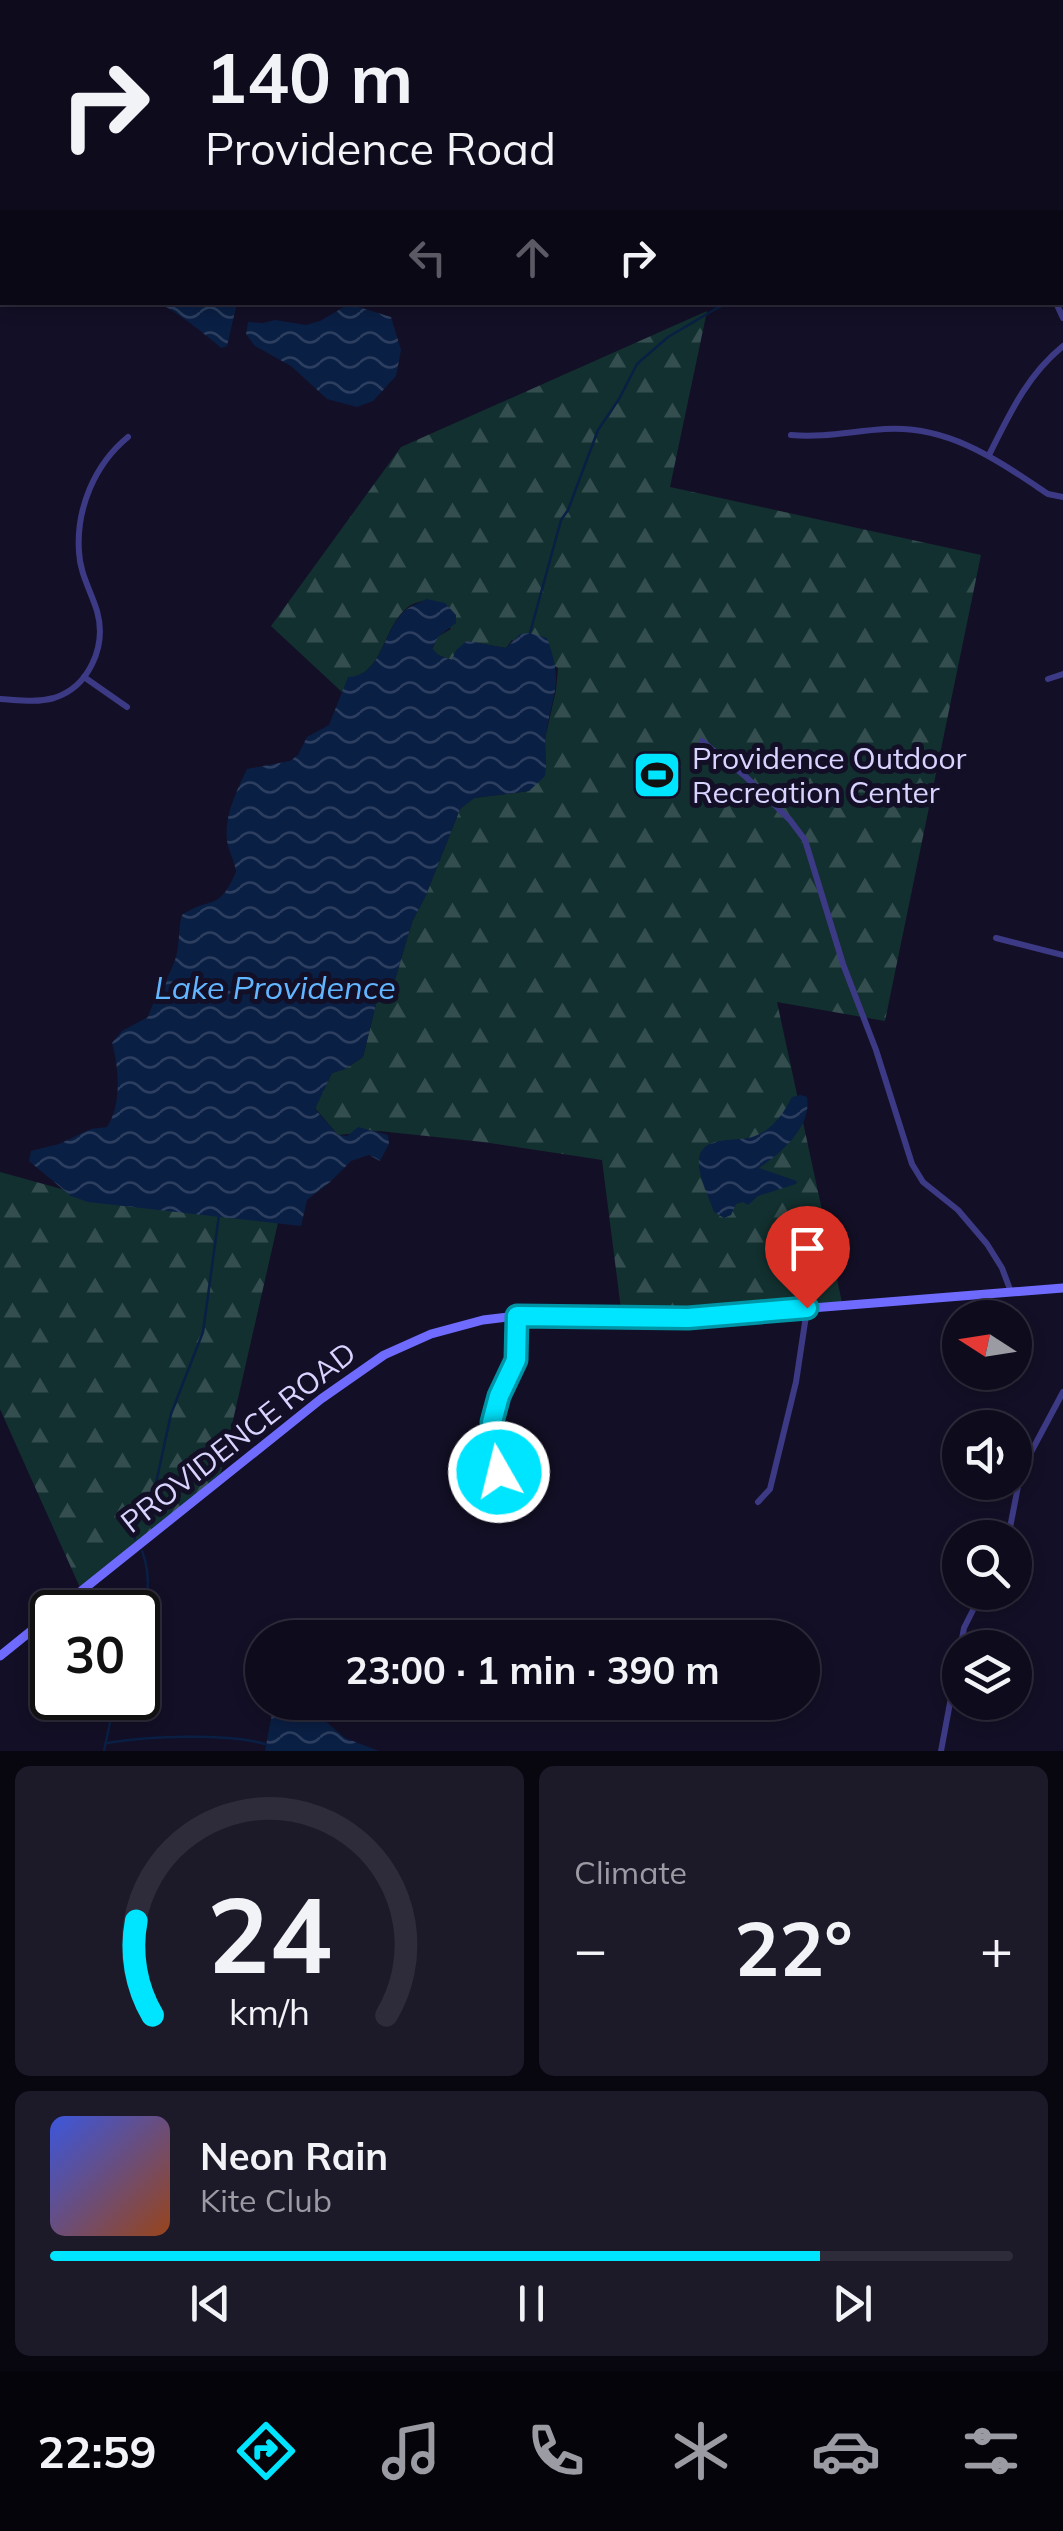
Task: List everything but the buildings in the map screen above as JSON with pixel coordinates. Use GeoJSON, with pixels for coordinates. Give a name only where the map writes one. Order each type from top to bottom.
{"type":"FeatureCollection","features":[{"type":"Feature","properties":{"kind":"street"},"geometry":{"type":"LineString","coordinates":[[1057,305],[1063,318]]}},
{"type":"Feature","properties":{"kind":"street"},"geometry":{"type":"LineString","coordinates":[[989,455],[1024,388],[1063,346]]}},
{"type":"Feature","properties":{"kind":"street"},"geometry":{"type":"LineString","coordinates":[[791,436],[816,438],[887,429],[928,432],[966,443],[1048,494],[1063,496]]}},
{"type":"Feature","properties":{"kind":"street"},"geometry":{"type":"LineString","coordinates":[[0,699],[53,698],[73,688],[94,662],[100,628],[80,561],[81,524],[99,466],[128,437]]}},
{"type":"Feature","properties":{"kind":"street"},"geometry":{"type":"LineString","coordinates":[[1048,679],[1063,674]]}},
{"type":"Feature","properties":{"kind":"street"},"geometry":{"type":"LineString","coordinates":[[84,677],[128,707]]}},
{"type":"Feature","properties":{"kind":"street"},"geometry":{"type":"LineString","coordinates":[[702,741],[746,777],[805,840],[912,1164],[923,1182],[958,1210],[987,1244],[1011,1292]]}},
{"type":"Feature","properties":{"kind":"street"},"geometry":{"type":"LineString","coordinates":[[996,938],[1063,955]]}},
{"type":"Feature","properties":{"kind":"street","name":"PROVIDENCE ROAD"},"geometry":{"type":"LineString","coordinates":[[83,1590],[365,1367],[431,1334],[517,1316],[688,1318],[1063,1288]]}},
{"type":"Feature","properties":{"kind":"street"},"geometry":{"type":"LineString","coordinates":[[758,1502],[770,1489],[796,1382],[807,1308]]}},
{"type":"Feature","properties":{"kind":"street"},"geometry":{"type":"LineString","coordinates":[[517,1316],[516,1360],[492,1422],[495,1454],[503,1479],[536,1500]]}},
{"type":"Feature","properties":{"kind":"street"},"geometry":{"type":"LineString","coordinates":[[1012,1520],[1021,1472],[1063,1392]]}},
{"type":"Feature","properties":{"kind":"street"},"geometry":{"type":"LineString","coordinates":[[941,1751],[964,1628],[973,1610]]}},
{"type":"Feature","properties":{"kind":"street","name":"PROVIDENCE ROAD"},"geometry":{"type":"LineString","coordinates":[[0,1656],[30,1632]]}},
{"type":"Feature","properties":{"kind":"green space"},"geometry":{"type":"Polygon","coordinates":[[[707,311],[670,487],[981,555],[885,1021],[777,1002],[843,1307],[622,1317],[602,1160],[379,1131],[338,1135],[315,1108],[332,1073],[363,1057],[376,1004],[394,983],[412,922],[460,809],[474,798],[529,791],[546,767],[545,739],[558,668],[512,640],[506,648],[467,641],[452,660],[438,655],[432,649],[439,636],[451,629],[427,599],[401,613],[377,658],[360,675],[348,678],[343,693],[271,626],[401,447],[707,311]]]}},
{"type":"Feature","properties":{"kind":"green space"},"geometry":{"type":"Polygon","coordinates":[[[0,1172],[87,1196],[196,1214],[280,1214],[221,1473],[84,1590],[0,1409],[0,1172]]]}},
{"type":"Feature","properties":{"kind":"water"},"geometry":{"type":"Polygon","coordinates":[[[161,305],[237,305],[227,346],[221,348],[161,305]]]}},
{"type":"Feature","properties":{"kind":"water"},"geometry":{"type":"Polygon","coordinates":[[[347,305],[391,317],[401,350],[396,376],[373,401],[357,407],[327,399],[291,366],[255,346],[246,334],[248,322],[275,320],[306,325],[347,305]]]}},
{"type":"Feature","properties":{"kind":"water","name":"Lake Providence"},"geometry":{"type":"Polygon","coordinates":[[[427,599],[445,603],[456,615],[456,623],[439,636],[432,648],[438,655],[452,660],[456,650],[467,641],[506,648],[520,634],[530,633],[547,638],[556,687],[545,740],[545,776],[529,791],[474,798],[460,809],[412,922],[394,983],[376,1004],[363,1057],[332,1073],[315,1109],[338,1135],[347,1136],[358,1127],[388,1135],[389,1144],[380,1161],[369,1155],[351,1161],[307,1200],[301,1226],[88,1202],[71,1196],[29,1161],[31,1151],[107,1127],[118,1086],[112,1043],[122,1031],[148,1017],[176,957],[182,915],[219,898],[236,872],[227,822],[247,769],[290,761],[298,755],[307,737],[329,725],[348,677],[367,670],[402,613],[427,599]]]}},
{"type":"Feature","properties":{"kind":"water"},"geometry":{"type":"Polygon","coordinates":[[[792,1097],[807,1097],[807,1108],[800,1129],[759,1168],[797,1181],[796,1184],[758,1196],[748,1205],[736,1204],[731,1215],[724,1218],[714,1212],[700,1172],[702,1150],[714,1142],[761,1133],[777,1120],[792,1097]]]}},
{"type":"Feature","properties":{"kind":"water"},"geometry":{"type":"Polygon","coordinates":[[[271,1720],[324,1720],[345,1738],[379,1751],[265,1751],[271,1720]]]}},
{"type":"Feature","properties":{"kind":"waterway"},"geometry":{"type":"LineString","coordinates":[[530,633],[561,520],[598,430],[637,364],[668,337],[725,305]]}},
{"type":"Feature","properties":{"kind":"waterway"},"geometry":{"type":"LineString","coordinates":[[135,1539],[133,1533],[156,1483],[171,1414],[203,1332],[219,1215]]}},
{"type":"Feature","properties":{"kind":"waterway"},"geometry":{"type":"LineString","coordinates":[[142,1551],[147,1590]]}},
{"type":"Feature","properties":{"kind":"waterway"},"geometry":{"type":"LineString","coordinates":[[104,1751],[110,1720]]}},
{"type":"Feature","properties":{"kind":"waterway"},"geometry":{"type":"LineString","coordinates":[[107,1743],[187,1737],[265,1744]]}},
{"type":"Feature","properties":{"kind":"place","name":"Providence Outdoor Recreation Center"},"geometry":{"type":"Point","coordinates":[657,775]}},
{"type":"Feature","properties":{"kind":"route"},"geometry":{"type":"LineString","coordinates":[[499,1472],[492,1422],[516,1360],[517,1316],[688,1318],[807,1308]]}}]}
